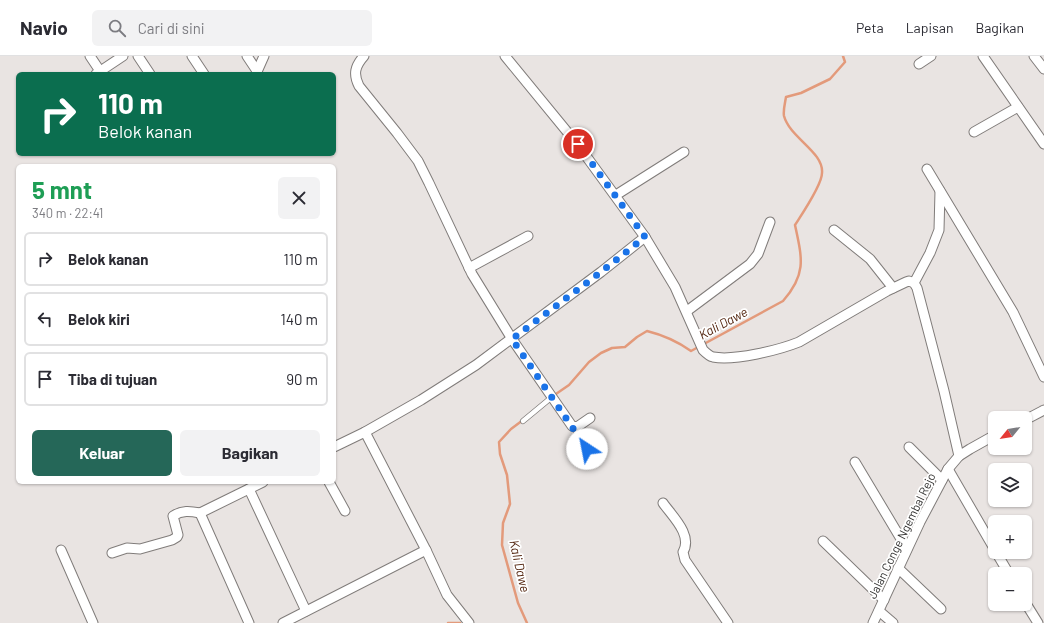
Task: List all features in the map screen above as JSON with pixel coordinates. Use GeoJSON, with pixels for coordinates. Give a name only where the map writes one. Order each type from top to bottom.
{"type":"FeatureCollection","features":[{"type":"Feature","properties":{"kind":"street"},"geometry":{"type":"LineString","coordinates":[[90,56],[98,72]]}},
{"type":"Feature","properties":{"kind":"street"},"geometry":{"type":"LineString","coordinates":[[99,72],[123,56]]}},
{"type":"Feature","properties":{"kind":"street"},"geometry":{"type":"LineString","coordinates":[[138,56],[149,72]]}},
{"type":"Feature","properties":{"kind":"street"},"geometry":{"type":"LineString","coordinates":[[192,56],[203,72]]}},
{"type":"Feature","properties":{"kind":"street"},"geometry":{"type":"LineString","coordinates":[[247,56],[255,72]]}},
{"type":"Feature","properties":{"kind":"street"},"geometry":{"type":"LineString","coordinates":[[256,72],[264,56]]}},
{"type":"Feature","properties":{"kind":"street"},"geometry":{"type":"LineString","coordinates":[[364,56],[356,66],[356,80],[359,86],[418,161],[469,268],[512,339],[572,426],[577,427],[590,418]]}},
{"type":"Feature","properties":{"kind":"street"},"geometry":{"type":"LineString","coordinates":[[505,56],[578,144],[645,237],[675,287],[687,311],[698,341],[703,350],[709,356],[735,357],[788,346],[893,288],[909,281],[914,283],[917,288],[933,346],[959,456]]}},
{"type":"Feature","properties":{"kind":"street"},"geometry":{"type":"LineString","coordinates":[[919,64],[931,56]]}},
{"type":"Feature","properties":{"kind":"street"},"geometry":{"type":"LineString","coordinates":[[984,56],[1044,144]]}},
{"type":"Feature","properties":{"kind":"street"},"geometry":{"type":"LineString","coordinates":[[1034,56],[1044,69]]}},
{"type":"Feature","properties":{"kind":"street"},"geometry":{"type":"LineString","coordinates":[[974,132],[1018,107]]}},
{"type":"Feature","properties":{"kind":"street"},"geometry":{"type":"LineString","coordinates":[[616,195],[684,152]]}},
{"type":"Feature","properties":{"kind":"street"},"geometry":{"type":"LineString","coordinates":[[927,169],[1013,312],[1044,377]]}},
{"type":"Feature","properties":{"kind":"street"},"geometry":{"type":"LineString","coordinates":[[914,283],[930,253],[939,230],[940,191]]}},
{"type":"Feature","properties":{"kind":"street"},"geometry":{"type":"LineString","coordinates":[[687,311],[756,259],[770,222]]}},
{"type":"Feature","properties":{"kind":"street"},"geometry":{"type":"LineString","coordinates":[[834,230],[870,259],[893,288]]}},
{"type":"Feature","properties":{"kind":"street"},"geometry":{"type":"LineString","coordinates":[[469,268],[528,236]]}},
{"type":"Feature","properties":{"kind":"street"},"geometry":{"type":"LineString","coordinates":[[336,446],[365,432],[450,382],[512,339],[645,237]]}},
{"type":"Feature","properties":{"kind":"street"},"geometry":{"type":"LineString","coordinates":[[1032,416],[1044,410]]}},
{"type":"Feature","properties":{"kind":"street"},"geometry":{"type":"LineString","coordinates":[[365,432],[426,550],[447,596],[469,623]]}},
{"type":"Feature","properties":{"kind":"street","name":"Jalan Conge Ngembal Rejo"},"geometry":{"type":"LineString","coordinates":[[873,623],[898,568],[948,469],[959,456],[988,439]]}},
{"type":"Feature","properties":{"kind":"street"},"geometry":{"type":"LineString","coordinates":[[909,447],[942,480]]}},
{"type":"Feature","properties":{"kind":"street"},"geometry":{"type":"LineString","coordinates":[[855,462],[907,550]]}},
{"type":"Feature","properties":{"kind":"street"},"geometry":{"type":"LineString","coordinates":[[948,469],[988,539]]}},
{"type":"Feature","properties":{"kind":"street"},"geometry":{"type":"LineString","coordinates":[[112,553],[127,548],[140,549],[172,540],[177,537],[178,534],[173,516],[188,511],[200,513],[259,484]]}},
{"type":"Feature","properties":{"kind":"street"},"geometry":{"type":"LineString","coordinates":[[330,484],[345,511]]}},
{"type":"Feature","properties":{"kind":"street"},"geometry":{"type":"LineString","coordinates":[[249,489],[306,611]]}},
{"type":"Feature","properties":{"kind":"street"},"geometry":{"type":"LineString","coordinates":[[663,503],[684,533],[686,544],[683,552],[685,560],[692,568],[728,623]]}},
{"type":"Feature","properties":{"kind":"street"},"geometry":{"type":"LineString","coordinates":[[200,513],[249,623]]}},
{"type":"Feature","properties":{"kind":"street"},"geometry":{"type":"LineString","coordinates":[[823,541],[884,600]]}},
{"type":"Feature","properties":{"kind":"street"},"geometry":{"type":"LineString","coordinates":[[61,550],[93,623]]}},
{"type":"Feature","properties":{"kind":"street"},"geometry":{"type":"LineString","coordinates":[[283,623],[426,550]]}},
{"type":"Feature","properties":{"kind":"street"},"geometry":{"type":"LineString","coordinates":[[898,568],[941,609]]}},
{"type":"Feature","properties":{"kind":"street"},"geometry":{"type":"LineString","coordinates":[[879,611],[893,623]]}},
{"type":"Feature","properties":{"kind":"street"},"geometry":{"type":"LineString","coordinates":[[1031,611],[1038,623]]}},
{"type":"Feature","properties":{"kind":"lane"},"geometry":{"type":"LineString","coordinates":[[523,421],[552,397]]}},
{"type":"Feature","properties":{"kind":"lane"},"geometry":{"type":"LineString","coordinates":[[572,426],[587,449]]}},
{"type":"Feature","properties":{"kind":"waterway","name":"Kali Dawe"},"geometry":{"type":"LineString","coordinates":[[553,396],[569,385],[589,362],[601,353],[612,348],[625,347],[647,331],[659,334],[691,351],[783,301],[796,282],[801,265],[801,256],[795,225],[819,185],[822,173],[818,158],[787,124],[784,116],[786,97],[801,93],[830,79],[845,62],[843,56]]}},
{"type":"Feature","properties":{"kind":"waterway","name":"Kali Dawe"},"geometry":{"type":"LineString","coordinates":[[523,420],[511,429],[499,442],[500,454],[507,475],[510,504],[503,523],[502,545],[518,603],[527,623]]}},
{"type":"Feature","properties":{"kind":"waterway","name":"Kali Dawe"},"geometry":{"type":"LineString","coordinates":[[448,623],[460,623]]}},
{"type":"Feature","properties":{"kind":"route"},"geometry":{"type":"LineString","coordinates":[[578,144],[645,237],[512,339],[587,449]]}}]}
